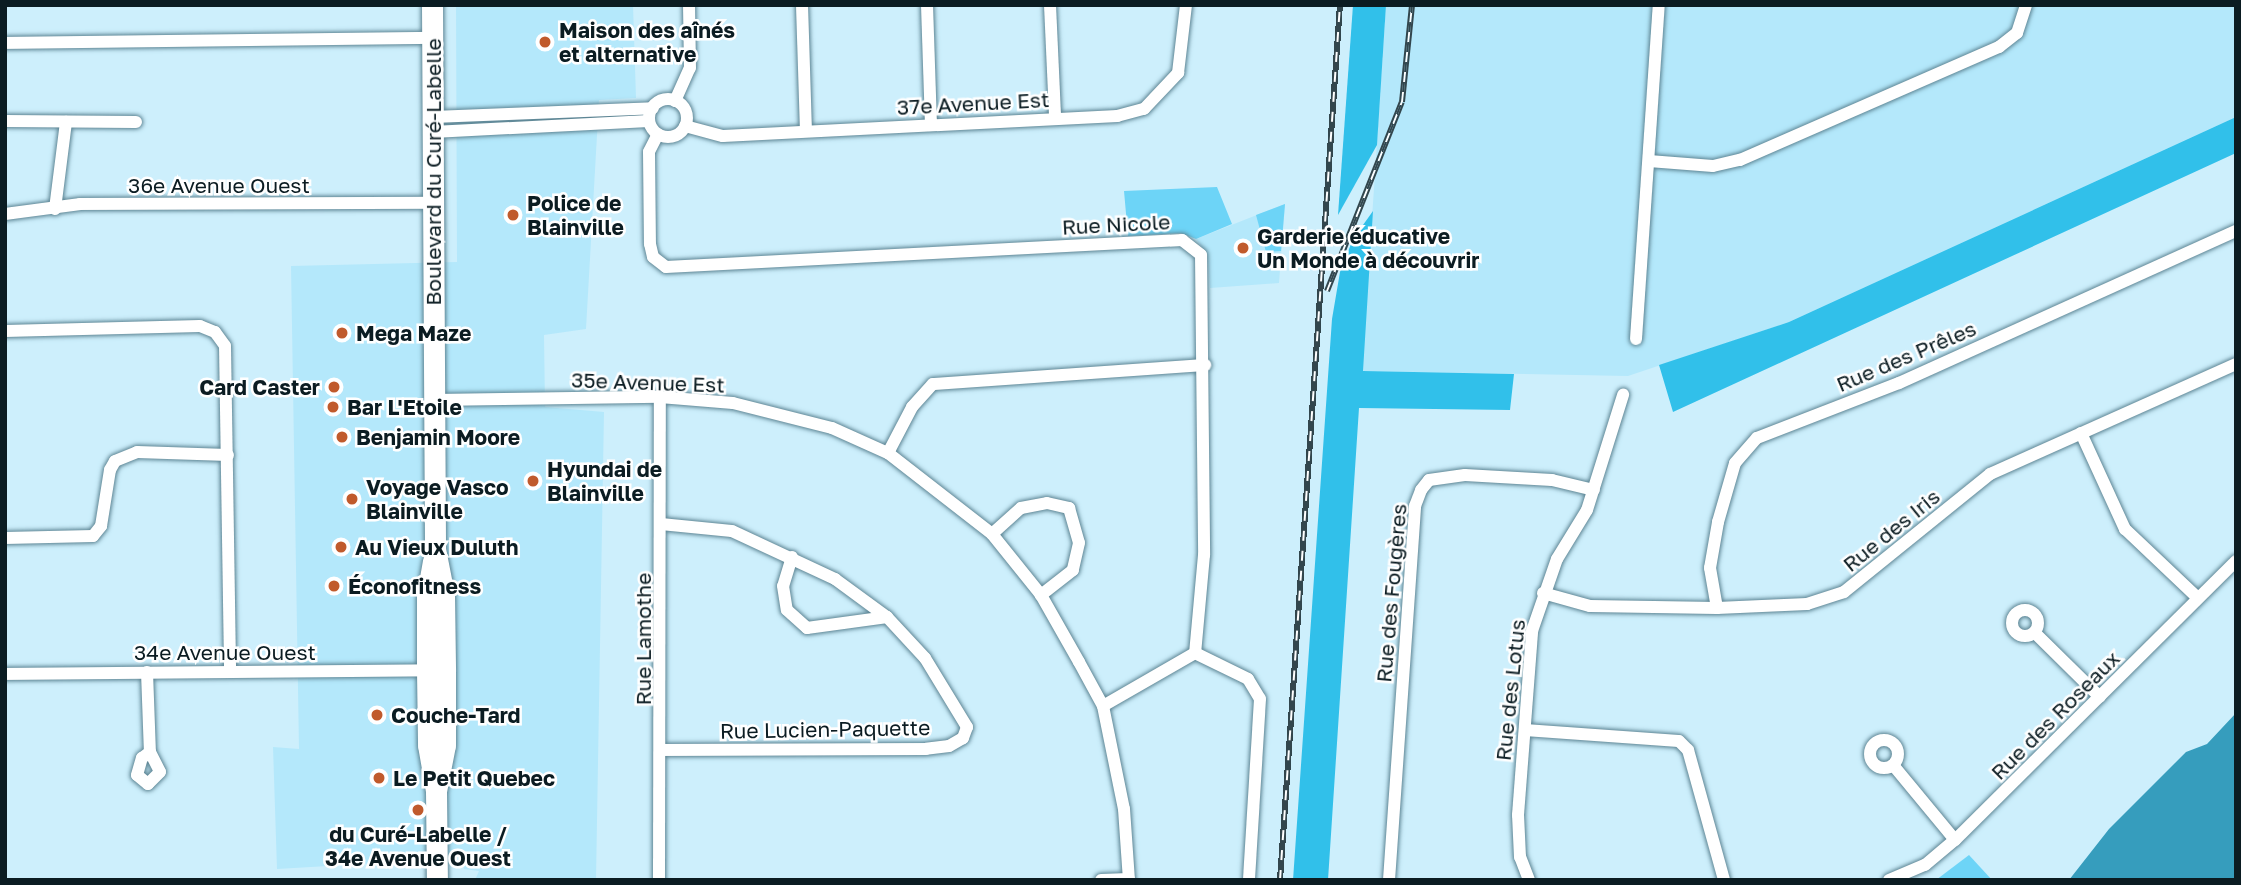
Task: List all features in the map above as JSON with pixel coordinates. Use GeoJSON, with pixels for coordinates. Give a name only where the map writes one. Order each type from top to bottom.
{"type":"FeatureCollection","features":[{"type":"Feature","properties":{"kind":"main road","name":"Boulevard du Curé-Labelle"},"geometry":{"type":"LineString","coordinates":[[432,5],[435,549],[427,594],[445,745],[436,791],[436,880]]}},
{"type":"Feature","properties":{"kind":"street"},"geometry":{"type":"LineString","coordinates":[[675,101],[690,68],[689,5]]}},
{"type":"Feature","properties":{"kind":"street"},"geometry":{"type":"LineString","coordinates":[[803,5],[806,129]]}},
{"type":"Feature","properties":{"kind":"street"},"geometry":{"type":"LineString","coordinates":[[927,5],[931,125]]}},
{"type":"Feature","properties":{"kind":"street"},"geometry":{"type":"LineString","coordinates":[[1050,5],[1055,117]]}},
{"type":"Feature","properties":{"kind":"street","name":"37e Avenue Est"},"geometry":{"type":"LineString","coordinates":[[685,126],[723,136],[806,129],[1117,116],[1154,101],[1182,63],[1186,5]]}},
{"type":"Feature","properties":{"kind":"street"},"geometry":{"type":"LineString","coordinates":[[1636,339],[1659,5]]}},
{"type":"Feature","properties":{"kind":"street"},"geometry":{"type":"LineString","coordinates":[[1649,161],[1713,166],[1740,160],[1999,47],[2017,33],[2026,5]]}},
{"type":"Feature","properties":{"kind":"street"},"geometry":{"type":"LineString","coordinates":[[5,43],[432,38]]}},
{"type":"Feature","properties":{"kind":"street"},"geometry":{"type":"LineString","coordinates":[[675,101],[685,111],[685,126],[675,136],[658,134],[649,121],[653,107],[659,102],[675,101]]}},
{"type":"Feature","properties":{"kind":"street"},"geometry":{"type":"LineString","coordinates":[[433,125],[561,112],[653,107]]}},
{"type":"Feature","properties":{"kind":"street"},"geometry":{"type":"LineString","coordinates":[[561,112],[561,127]]}},
{"type":"Feature","properties":{"kind":"street"},"geometry":{"type":"LineString","coordinates":[[5,121],[136,122]]}},
{"type":"Feature","properties":{"kind":"street"},"geometry":{"type":"LineString","coordinates":[[55,209],[66,121]]}},
{"type":"Feature","properties":{"kind":"street"},"geometry":{"type":"LineString","coordinates":[[433,125],[561,127],[649,121]]}},
{"type":"Feature","properties":{"kind":"street","name":"Rue Nicole"},"geometry":{"type":"LineString","coordinates":[[658,134],[649,152],[650,243],[653,257],[666,267],[1182,240],[1201,255],[1205,365],[1204,555],[1195,653]]}},
{"type":"Feature","properties":{"kind":"street","name":"36e Avenue Ouest"},"geometry":{"type":"LineString","coordinates":[[5,214],[80,204],[433,203]]}},
{"type":"Feature","properties":{"kind":"street","name":"Rue des Prêles"},"geometry":{"type":"LineString","coordinates":[[1717,608],[1710,568],[1718,522],[1735,463],[1757,438],[1899,383],[2236,231]]}},
{"type":"Feature","properties":{"kind":"street"},"geometry":{"type":"LineString","coordinates":[[5,331],[200,326],[215,332],[225,346],[230,671]]}},
{"type":"Feature","properties":{"kind":"street","name":"Rue des Iris"},"geometry":{"type":"LineString","coordinates":[[1543,593],[1590,606],[1717,608],[1807,604],[1844,592],[1990,474],[2236,364]]}},
{"type":"Feature","properties":{"kind":"street"},"geometry":{"type":"LineString","coordinates":[[888,453],[912,407],[933,384],[1205,365]]}},
{"type":"Feature","properties":{"kind":"street","name":"Rue des Lotus"},"geometry":{"type":"LineString","coordinates":[[1529,880],[1520,857],[1518,815],[1532,631],[1543,593],[1594,490],[1623,395]]}},
{"type":"Feature","properties":{"kind":"street","name":"35e Avenue Est"},"geometry":{"type":"LineString","coordinates":[[434,400],[660,397],[783,413],[832,428],[888,453],[992,534],[1041,595],[1103,706],[1124,809],[1129,879]]}},
{"type":"Feature","properties":{"kind":"street","name":"Rue Lamothe"},"geometry":{"type":"LineString","coordinates":[[659,880],[662,750],[660,397]]}},
{"type":"Feature","properties":{"kind":"street"},"geometry":{"type":"LineString","coordinates":[[2081,433],[2125,529],[2197,597]]}},
{"type":"Feature","properties":{"kind":"street"},"geometry":{"type":"LineString","coordinates":[[5,538],[93,536],[101,526],[110,470],[114,461],[137,452],[228,455]]}},
{"type":"Feature","properties":{"kind":"street","name":"Rue des Fougères"},"geometry":{"type":"LineString","coordinates":[[1389,880],[1415,506],[1421,490],[1429,480],[1465,475],[1552,480],[1594,490]]}},
{"type":"Feature","properties":{"kind":"street"},"geometry":{"type":"LineString","coordinates":[[992,534],[1021,508],[1047,503],[1069,508],[1079,543],[1073,570],[1041,595]]}},
{"type":"Feature","properties":{"kind":"street","name":"Rue Lucien-Paquette"},"geometry":{"type":"LineString","coordinates":[[661,524],[733,531],[835,579],[887,617],[925,657],[967,727],[963,738],[926,749],[662,750]]}},
{"type":"Feature","properties":{"kind":"street"},"geometry":{"type":"LineString","coordinates":[[792,557],[783,586],[787,610],[807,628],[887,617]]}},
{"type":"Feature","properties":{"kind":"street","name":"Rue des Roseaux"},"geometry":{"type":"LineString","coordinates":[[1889,880],[1925,865],[1955,840],[2236,561]]}},
{"type":"Feature","properties":{"kind":"street"},"geometry":{"type":"LineString","coordinates":[[2035,633],[2101,697]]}},
{"type":"Feature","properties":{"kind":"street"},"geometry":{"type":"LineString","coordinates":[[1103,706],[1195,653],[1248,679],[1260,699],[1249,880]]}},
{"type":"Feature","properties":{"kind":"street","name":"34e Avenue Ouest"},"geometry":{"type":"LineString","coordinates":[[5,674],[436,670]]}},
{"type":"Feature","properties":{"kind":"street"},"geometry":{"type":"LineString","coordinates":[[147,672],[150,752]]}},
{"type":"Feature","properties":{"kind":"street"},"geometry":{"type":"LineString","coordinates":[[1525,730],[1679,741],[1688,750],[1724,880]]}},
{"type":"Feature","properties":{"kind":"street"},"geometry":{"type":"LineString","coordinates":[[1893,765],[1955,840]]}},
{"type":"Feature","properties":{"kind":"street"},"geometry":{"type":"LineString","coordinates":[[1101,880],[1129,879]]}},
{"type":"Feature","properties":{"kind":"shaded area"},"geometry":{"type":"Polygon","coordinates":[[[456,5],[633,5],[636,98],[599,100],[586,329],[544,335],[545,407],[604,412],[596,880],[475,880],[479,871],[464,869],[461,856],[409,853],[396,862],[277,869],[273,747],[299,749],[291,266],[457,262],[456,5]]]}},
{"type":"Feature","properties":{"kind":"shaded area"},"geometry":{"type":"Polygon","coordinates":[[[1353,5],[1386,5],[1377,145],[1338,215],[1353,5]]]}},
{"type":"Feature","properties":{"kind":"shaded area"},"geometry":{"type":"Polygon","coordinates":[[[1386,5],[2236,5],[2236,117],[1789,322],[1628,376],[1362,371],[1386,5]]]}},
{"type":"Feature","properties":{"kind":"shaded area"},"geometry":{"type":"Polygon","coordinates":[[[2236,117],[2236,153],[1673,412],[1659,365],[1789,322],[2236,117]]]}},
{"type":"Feature","properties":{"kind":"shaded area"},"geometry":{"type":"Polygon","coordinates":[[[1217,187],[1232,224],[1196,239],[1181,233],[1128,236],[1124,191],[1217,187]]]}},
{"type":"Feature","properties":{"kind":"shaded area","name":"Garderie éducative Un Monde à découvrir"},"geometry":{"type":"Polygon","coordinates":[[[1285,204],[1279,283],[1210,288],[1208,255],[1196,239],[1285,204]]]}},
{"type":"Feature","properties":{"kind":"shaded area"},"geometry":{"type":"Polygon","coordinates":[[[1285,204],[1281,251],[1266,252],[1256,215],[1285,204]]]}},
{"type":"Feature","properties":{"kind":"shaded area"},"geometry":{"type":"Polygon","coordinates":[[[1373,211],[1363,371],[1514,374],[1510,410],[1359,408],[1328,880],[1293,880],[1332,319],[1340,272],[1353,239],[1373,211]]]}},
{"type":"Feature","properties":{"kind":"shaded area"},"geometry":{"type":"Polygon","coordinates":[[[2236,713],[2236,880],[2069,880],[2109,829],[2186,752],[2207,744],[2236,713]]]}},
{"type":"Feature","properties":{"kind":"shaded area"},"geometry":{"type":"Polygon","coordinates":[[[1969,855],[1992,880],[1936,880],[1969,855]]]}},
{"type":"Feature","properties":{"kind":"railway"},"geometry":{"type":"LineString","coordinates":[[1280,880],[1340,5]]}},
{"type":"Feature","properties":{"kind":"railway"},"geometry":{"type":"LineString","coordinates":[[1327,291],[1402,102],[1412,5]]}},
{"type":"Feature","properties":{"kind":"place","name":"Maison des aînés et alternative"},"geometry":{"type":"Point","coordinates":[545,42]}},
{"type":"Feature","properties":{"kind":"place","name":"Police de Blainville"},"geometry":{"type":"Point","coordinates":[513,215]}},
{"type":"Feature","properties":{"kind":"place","name":"Garderie éducative Un Monde à découvrir"},"geometry":{"type":"Point","coordinates":[1243,248]}},
{"type":"Feature","properties":{"kind":"place","name":"Mega Maze"},"geometry":{"type":"Point","coordinates":[342,333]}},
{"type":"Feature","properties":{"kind":"place","name":"Card Caster"},"geometry":{"type":"Point","coordinates":[334,387]}},
{"type":"Feature","properties":{"kind":"place","name":"Bar L'Etoile"},"geometry":{"type":"Point","coordinates":[333,407]}},
{"type":"Feature","properties":{"kind":"place","name":"Benjamin Moore"},"geometry":{"type":"Point","coordinates":[342,437]}},
{"type":"Feature","properties":{"kind":"place","name":"Hyundai de Blainville"},"geometry":{"type":"Point","coordinates":[533,481]}},
{"type":"Feature","properties":{"kind":"place","name":"Voyage Vasco Blainville"},"geometry":{"type":"Point","coordinates":[352,499]}},
{"type":"Feature","properties":{"kind":"place","name":"Au Vieux Duluth"},"geometry":{"type":"Point","coordinates":[341,547]}},
{"type":"Feature","properties":{"kind":"place","name":"Éconofitness"},"geometry":{"type":"Point","coordinates":[334,586]}},
{"type":"Feature","properties":{"kind":"place","name":"Couche-Tard"},"geometry":{"type":"Point","coordinates":[377,715]}},
{"type":"Feature","properties":{"kind":"place","name":"Le Petit Quebec"},"geometry":{"type":"Point","coordinates":[379,778]}},
{"type":"Feature","properties":{"kind":"place","name":"du Curé-Labelle / 34e Avenue Ouest"},"geometry":{"type":"Point","coordinates":[418,810]}}]}
